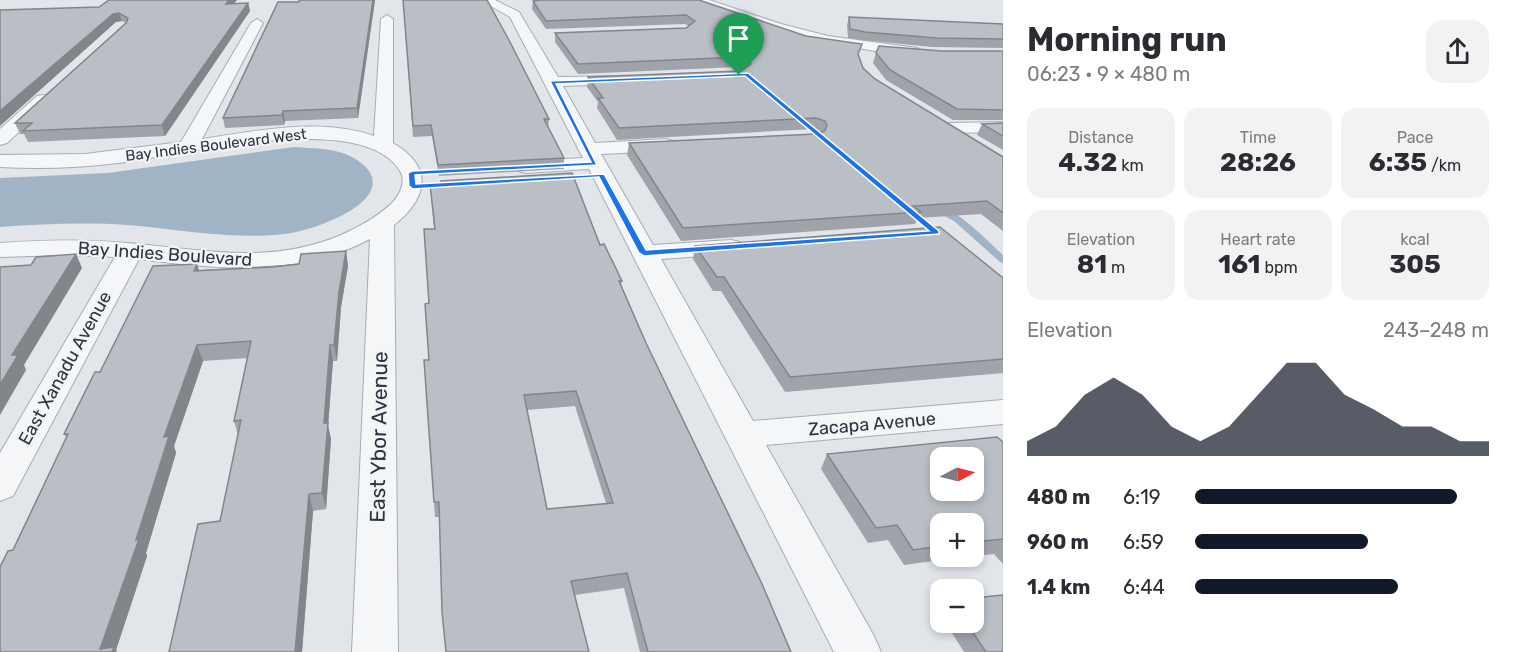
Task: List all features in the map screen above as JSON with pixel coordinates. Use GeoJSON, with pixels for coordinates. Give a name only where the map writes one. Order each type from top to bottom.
{"type":"FeatureCollection","features":[{"type":"Feature","properties":{"kind":"street"},"geometry":{"type":"LineString","coordinates":[[692,0],[718,6],[790,32],[867,55],[931,53]]}},
{"type":"Feature","properties":{"kind":"street"},"geometry":{"type":"LineString","coordinates":[[499,2],[515,15],[534,36],[552,82],[594,162],[858,652]]}},
{"type":"Feature","properties":{"kind":"street"},"geometry":{"type":"LineString","coordinates":[[383,147],[387,19]]}},
{"type":"Feature","properties":{"kind":"street"},"geometry":{"type":"LineString","coordinates":[[188,148],[257,23]]}},
{"type":"Feature","properties":{"kind":"street"},"geometry":{"type":"LineString","coordinates":[[552,82],[645,78]]}},
{"type":"Feature","properties":{"kind":"street"},"geometry":{"type":"LineString","coordinates":[[0,139],[52,91]]}},
{"type":"Feature","properties":{"kind":"street"},"geometry":{"type":"LineString","coordinates":[[931,117],[976,145]]}},
{"type":"Feature","properties":{"kind":"street"},"geometry":{"type":"LineString","coordinates":[[949,128],[1003,127]]}},
{"type":"Feature","properties":{"kind":"street","name":"Bay Indies Boulevard West"},"geometry":{"type":"LineString","coordinates":[[0,161],[106,159],[280,134],[311,132],[354,136],[383,147],[401,158],[422,179]]}},
{"type":"Feature","properties":{"kind":"street"},"geometry":{"type":"LineString","coordinates":[[505,175],[594,162],[682,144]]}},
{"type":"Feature","properties":{"kind":"street","name":"Bay Indies Boulevard"},"geometry":{"type":"LineString","coordinates":[[0,250],[58,247],[131,251],[214,261],[280,259],[329,248],[382,222],[398,209],[422,179]]}},
{"type":"Feature","properties":{"kind":"street","name":"East Ybor Avenue"},"geometry":{"type":"LineString","coordinates":[[375,652],[382,222]]}},
{"type":"Feature","properties":{"kind":"street"},"geometry":{"type":"LineString","coordinates":[[644,253],[749,246]]}},
{"type":"Feature","properties":{"kind":"street","name":"East Xanadu Avenue"},"geometry":{"type":"LineString","coordinates":[[0,486],[131,251]]}},
{"type":"Feature","properties":{"kind":"street","name":"Zacapa Avenue"},"geometry":{"type":"LineString","coordinates":[[742,435],[1003,412]]}},
{"type":"Feature","properties":{"kind":"path"},"geometry":{"type":"LineString","coordinates":[[909,210],[936,233],[925,233]]}},
{"type":"Feature","properties":{"kind":"water"},"geometry":{"type":"Polygon","coordinates":[[[294,147],[330,150],[354,158],[369,171],[373,182],[370,192],[362,202],[339,217],[304,230],[284,234],[240,236],[95,224],[0,227],[0,178],[108,173],[294,147]]]}},
{"type":"Feature","properties":{"kind":"building"},"geometry":{"type":"Polygon","coordinates":[[[109,0],[229,0],[226,4],[248,3],[162,125],[23,131],[32,123],[15,123],[126,23],[128,18],[119,13],[113,14],[0,111],[0,10],[99,7],[109,0]]]}},
{"type":"Feature","properties":{"kind":"building"},"geometry":{"type":"Polygon","coordinates":[[[299,0],[373,0],[357,108],[283,111],[282,115],[223,118],[278,2],[299,2],[299,0]]]}},
{"type":"Feature","properties":{"kind":"building"},"geometry":{"type":"Polygon","coordinates":[[[403,0],[487,0],[549,119],[544,119],[564,158],[438,165],[431,125],[413,126],[403,0]]]}},
{"type":"Feature","properties":{"kind":"building"},"geometry":{"type":"Polygon","coordinates":[[[699,0],[806,36],[862,44],[858,54],[863,68],[875,79],[1003,157],[1003,213],[987,201],[913,206],[921,212],[683,228],[629,143],[816,134],[825,131],[827,125],[825,121],[816,118],[619,128],[598,98],[603,98],[588,77],[741,71],[751,64],[741,57],[578,64],[555,33],[686,28],[695,21],[686,15],[546,21],[533,1],[699,0]]]}},
{"type":"Feature","properties":{"kind":"building"},"geometry":{"type":"Polygon","coordinates":[[[849,17],[1003,24],[1003,39],[936,38],[865,32],[850,29],[849,17]]]}},
{"type":"Feature","properties":{"kind":"building"},"geometry":{"type":"Polygon","coordinates":[[[879,46],[942,51],[1003,51],[1003,110],[957,109],[890,70],[876,53],[879,46]]]}},
{"type":"Feature","properties":{"kind":"building"},"geometry":{"type":"Polygon","coordinates":[[[1003,123],[1003,136],[982,124],[1003,123]]]}},
{"type":"Feature","properties":{"kind":"building"},"geometry":{"type":"Polygon","coordinates":[[[572,173],[600,245],[604,244],[622,281],[619,281],[646,343],[762,584],[791,652],[648,652],[627,573],[571,581],[589,652],[446,652],[442,612],[439,502],[434,502],[424,360],[429,360],[425,304],[429,303],[424,229],[435,229],[430,184],[441,184],[441,181],[572,173]],[[576,391],[524,395],[547,509],[613,503],[576,391]]]}},
{"type":"Feature","properties":{"kind":"building"},"geometry":{"type":"Polygon","coordinates":[[[940,227],[1003,278],[1003,359],[790,377],[724,277],[717,277],[695,246],[940,227]]]}},
{"type":"Feature","properties":{"kind":"building"},"geometry":{"type":"Polygon","coordinates":[[[346,251],[334,345],[330,345],[324,423],[328,423],[322,493],[309,494],[295,652],[169,652],[198,524],[220,521],[241,420],[234,421],[251,341],[197,345],[164,437],[169,436],[136,540],[139,539],[100,649],[114,647],[112,652],[0,652],[0,567],[8,551],[13,550],[68,434],[64,434],[95,372],[100,372],[153,266],[197,264],[194,271],[272,267],[299,264],[301,254],[346,251]]]}},
{"type":"Feature","properties":{"kind":"building"},"geometry":{"type":"Polygon","coordinates":[[[76,254],[12,355],[18,355],[0,385],[0,267],[31,265],[36,257],[76,254]]]}},
{"type":"Feature","properties":{"kind":"building"},"geometry":{"type":"Polygon","coordinates":[[[997,437],[1003,442],[1003,539],[984,541],[984,513],[930,513],[930,547],[913,550],[897,525],[876,528],[827,454],[997,437]]]}},
{"type":"Feature","properties":{"kind":"building"},"geometry":{"type":"Polygon","coordinates":[[[1003,595],[1003,652],[986,652],[973,633],[984,633],[984,597],[1003,595]]]}},
{"type":"Feature","properties":{"kind":"waterway"},"geometry":{"type":"LineString","coordinates":[[938,209],[957,219],[1003,260]]}},
{"type":"Feature","properties":{"kind":"route"},"geometry":{"type":"LineString","coordinates":[[746,74],[936,233],[644,253],[601,175],[413,186],[412,173],[595,163],[552,82],[739,75],[746,74]]}}]}
